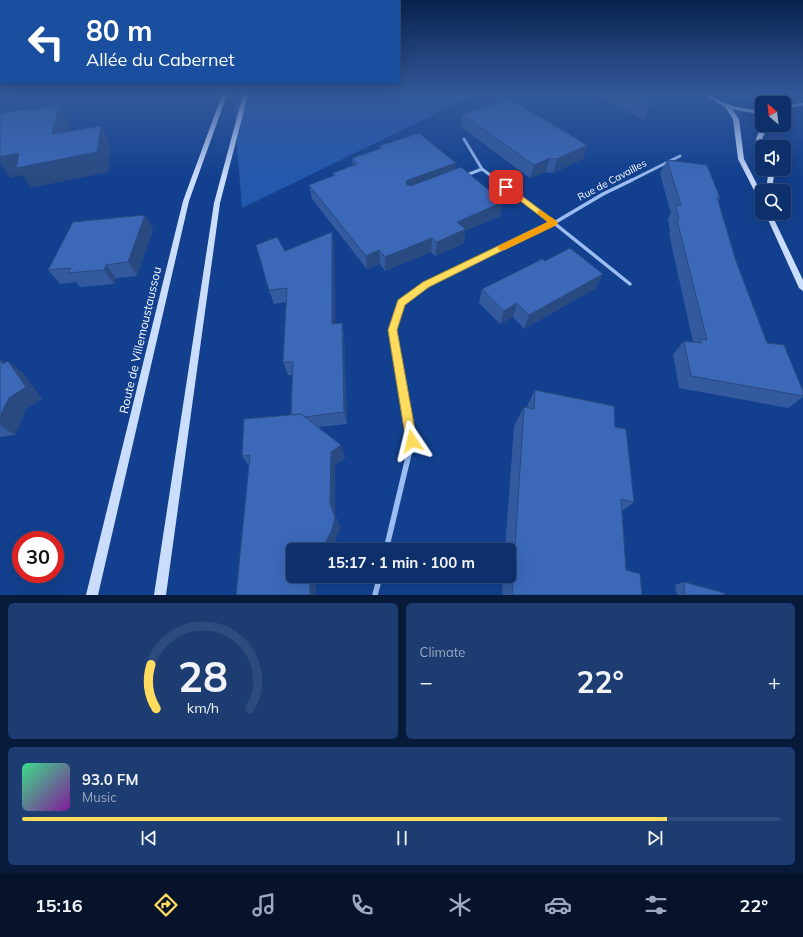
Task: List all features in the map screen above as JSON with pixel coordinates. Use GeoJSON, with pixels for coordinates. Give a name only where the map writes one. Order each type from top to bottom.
{"type":"FeatureCollection","features":[{"type":"Feature","properties":{"kind":"street","name":"Route de Villemoustaussou"},"geometry":{"type":"LineString","coordinates":[[92,595],[186,201],[215,123]]}},
{"type":"Feature","properties":{"kind":"street"},"geometry":{"type":"LineString","coordinates":[[160,595],[217,203],[239,123]]}},
{"type":"Feature","properties":{"kind":"street"},"geometry":{"type":"LineString","coordinates":[[736,123],[741,159],[755,186]]}},
{"type":"Feature","properties":{"kind":"street"},"geometry":{"type":"LineString","coordinates":[[464,139],[482,169],[554,223],[630,284]]}},
{"type":"Feature","properties":{"kind":"street","name":"Rue de Cavailles"},"geometry":{"type":"LineString","coordinates":[[388,543],[412,441],[392,330],[402,303],[426,284],[554,223],[603,194],[680,156]]}},
{"type":"Feature","properties":{"kind":"street"},"geometry":{"type":"LineString","coordinates":[[460,177],[482,169]]}},
{"type":"Feature","properties":{"kind":"street"},"geometry":{"type":"LineString","coordinates":[[771,220],[803,288]]}},
{"type":"Feature","properties":{"kind":"street"},"geometry":{"type":"LineString","coordinates":[[375,595],[378,583]]}},
{"type":"Feature","properties":{"kind":"shaded area"},"geometry":{"type":"Polygon","coordinates":[[[235,123],[417,123],[242,208],[235,123]]]}},
{"type":"Feature","properties":{"kind":"building"},"geometry":{"type":"Polygon","coordinates":[[[0,123],[55,123],[52,134],[101,126],[97,152],[16,168],[19,153],[0,157],[0,123]]]}},
{"type":"Feature","properties":{"kind":"building"},"geometry":{"type":"Polygon","coordinates":[[[474,123],[550,123],[587,145],[557,159],[550,158],[534,165],[474,123]]]}},
{"type":"Feature","properties":{"kind":"building"},"geometry":{"type":"Polygon","coordinates":[[[419,133],[456,163],[408,180],[406,182],[407,185],[410,186],[461,167],[503,202],[457,222],[466,229],[437,242],[432,238],[385,257],[379,250],[366,256],[309,185],[335,175],[333,173],[357,164],[352,158],[382,148],[379,146],[419,133]]]}},
{"type":"Feature","properties":{"kind":"building"},"geometry":{"type":"Polygon","coordinates":[[[667,160],[707,165],[720,198],[717,197],[736,261],[767,343],[784,345],[803,391],[803,396],[691,376],[684,341],[701,343],[700,339],[707,340],[677,220],[679,220],[676,205],[681,205],[667,160]]]}},
{"type":"Feature","properties":{"kind":"building"},"geometry":{"type":"Polygon","coordinates":[[[145,215],[128,262],[106,265],[104,270],[68,273],[71,268],[48,270],[73,222],[145,215]]]}},
{"type":"Feature","properties":{"kind":"building"},"geometry":{"type":"Polygon","coordinates":[[[332,232],[332,324],[342,323],[344,412],[304,417],[301,414],[291,415],[293,362],[283,362],[287,288],[269,290],[256,245],[277,237],[285,251],[332,232]]]}},
{"type":"Feature","properties":{"kind":"building"},"geometry":{"type":"Polygon","coordinates":[[[570,248],[603,274],[529,315],[517,303],[504,311],[482,289],[542,259],[545,261],[570,248]]]}},
{"type":"Feature","properties":{"kind":"building"},"geometry":{"type":"Polygon","coordinates":[[[0,361],[3,364],[8,361],[26,387],[9,398],[0,416],[0,361]]]}},
{"type":"Feature","properties":{"kind":"building"},"geometry":{"type":"Polygon","coordinates":[[[535,390],[614,406],[615,427],[626,429],[634,502],[621,499],[626,570],[640,574],[642,595],[512,595],[513,583],[516,583],[515,543],[524,407],[534,409],[535,390]]]}},
{"type":"Feature","properties":{"kind":"building"},"geometry":{"type":"Polygon","coordinates":[[[301,414],[341,445],[331,452],[330,503],[335,518],[331,532],[325,543],[286,543],[286,583],[310,583],[310,595],[236,595],[250,455],[242,456],[244,419],[301,414]]]}},
{"type":"Feature","properties":{"kind":"building"},"geometry":{"type":"Polygon","coordinates":[[[684,582],[724,593],[724,595],[685,595],[684,582]]]}},
{"type":"Feature","properties":{"kind":"slow traffic"},"geometry":{"type":"LineString","coordinates":[[502,248],[554,223],[540,212]]}},
{"type":"Feature","properties":{"kind":"route"},"geometry":{"type":"LineString","coordinates":[[412,441],[392,330],[402,303],[426,284],[554,223],[506,187]]}}]}
